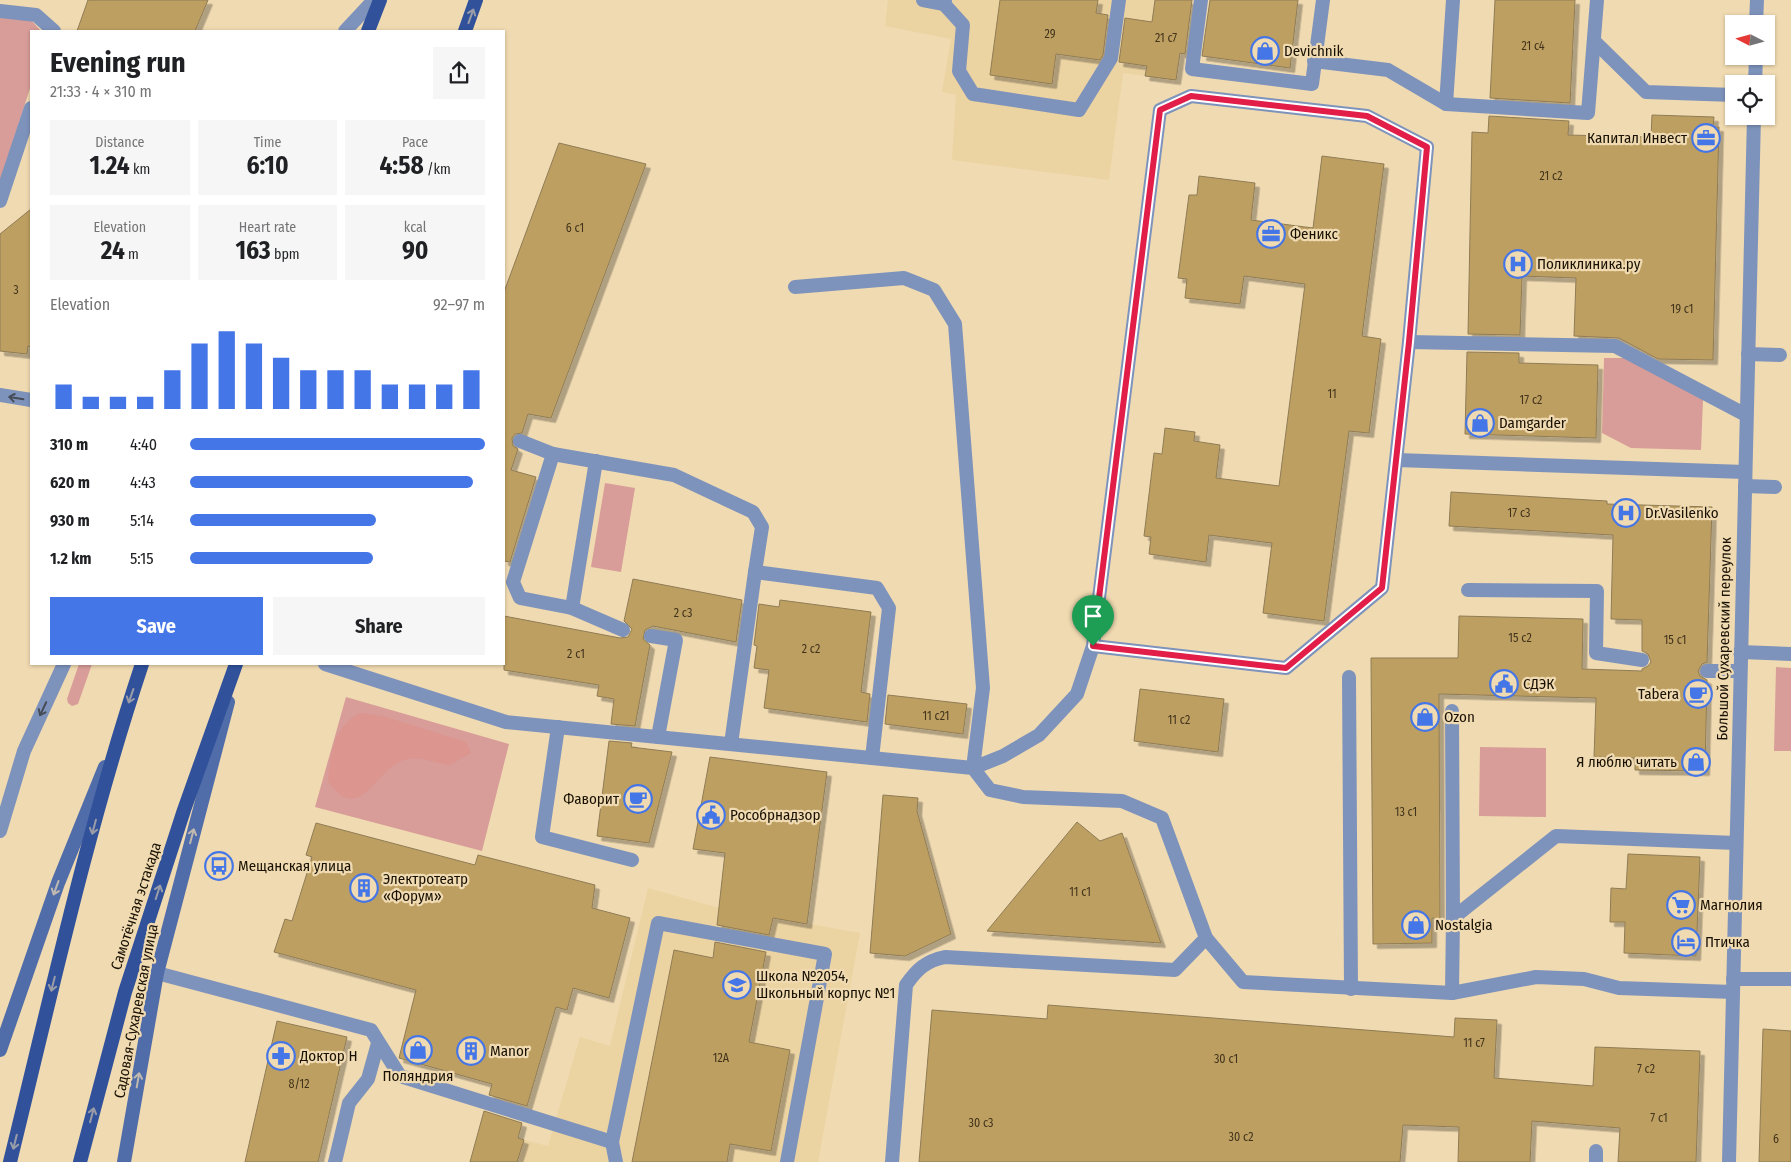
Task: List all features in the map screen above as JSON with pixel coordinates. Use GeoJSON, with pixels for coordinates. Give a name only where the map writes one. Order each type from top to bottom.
{"type":"FeatureCollection","features":[{"type":"Feature","properties":{"kind":"main road"},"geometry":{"type":"LineString","coordinates":[[368,30],[380,0]]}},
{"type":"Feature","properties":{"kind":"main road"},"geometry":{"type":"LineString","coordinates":[[465,30],[476,0]]}},
{"type":"Feature","properties":{"kind":"main road"},"geometry":{"type":"LineString","coordinates":[[0,1050],[58,883],[120,729],[142,665]]}},
{"type":"Feature","properties":{"kind":"main road","name":"Садовая-Сухаревская улица"},"geometry":{"type":"LineString","coordinates":[[124,1162],[157,973],[237,665]]}},
{"type":"Feature","properties":{"kind":"main road","name":"Самотёчная эстакада"},"geometry":{"type":"LineString","coordinates":[[80,1162],[125,992],[184,810],[237,665]]}},
{"type":"Feature","properties":{"kind":"main road"},"geometry":{"type":"LineString","coordinates":[[10,1162],[59,962],[120,729]]}},
{"type":"Feature","properties":{"kind":"street"},"geometry":{"type":"LineString","coordinates":[[346,30],[374,0]]}},
{"type":"Feature","properties":{"kind":"street"},"geometry":{"type":"LineString","coordinates":[[923,0],[944,2],[962,25],[959,71],[973,94],[1079,110],[1111,58],[1119,0]]}},
{"type":"Feature","properties":{"kind":"street"},"geometry":{"type":"LineString","coordinates":[[1201,0],[1192,69],[1312,84],[1323,0]]}},
{"type":"Feature","properties":{"kind":"street"},"geometry":{"type":"LineString","coordinates":[[1446,104],[1453,0]]}},
{"type":"Feature","properties":{"kind":"street"},"geometry":{"type":"LineString","coordinates":[[1314,61],[1388,70],[1446,104],[1588,113],[1597,0]]}},
{"type":"Feature","properties":{"kind":"street"},"geometry":{"type":"LineString","coordinates":[[1756,15],[1757,0]]}},
{"type":"Feature","properties":{"kind":"street"},"geometry":{"type":"LineString","coordinates":[[0,11],[36,15],[53,30]]}},
{"type":"Feature","properties":{"kind":"street"},"geometry":{"type":"LineString","coordinates":[[1594,41],[1646,92],[1725,95]]}},
{"type":"Feature","properties":{"kind":"street"},"geometry":{"type":"LineString","coordinates":[[328,665],[506,722],[973,768],[1004,756],[1039,735],[1077,694],[1093,646],[1160,110],[1191,96],[1367,116],[1427,147],[1397,460],[1382,588],[1286,668],[1093,646]]}},
{"type":"Feature","properties":{"kind":"street"},"geometry":{"type":"LineString","coordinates":[[0,201],[30,111]]}},
{"type":"Feature","properties":{"kind":"street","name":"Большой Сухаревский переулок"},"geometry":{"type":"LineString","coordinates":[[1730,1162],[1740,652],[1754,125]]}},
{"type":"Feature","properties":{"kind":"street"},"geometry":{"type":"LineString","coordinates":[[795,287],[904,278],[934,290],[955,324],[983,688],[973,768],[990,790],[1023,797],[1122,800],[1162,818],[1206,938],[1244,982],[1452,993],[1536,977],[1584,979],[1619,988],[1733,986],[1791,978]]}},
{"type":"Feature","properties":{"kind":"street"},"geometry":{"type":"LineString","coordinates":[[1409,342],[1615,346],[1746,415]]}},
{"type":"Feature","properties":{"kind":"street"},"geometry":{"type":"LineString","coordinates":[[1748,354],[1780,355]]}},
{"type":"Feature","properties":{"kind":"street"},"geometry":{"type":"LineString","coordinates":[[0,395],[30,400]]}},
{"type":"Feature","properties":{"kind":"street"},"geometry":{"type":"LineString","coordinates":[[520,440],[553,454],[674,474],[753,512],[762,527],[731,744]]}},
{"type":"Feature","properties":{"kind":"street"},"geometry":{"type":"LineString","coordinates":[[553,454],[513,582],[520,598],[572,608],[623,630]]}},
{"type":"Feature","properties":{"kind":"street"},"geometry":{"type":"LineString","coordinates":[[1397,460],[1745,472]]}},
{"type":"Feature","properties":{"kind":"street"},"geometry":{"type":"LineString","coordinates":[[572,608],[596,461]]}},
{"type":"Feature","properties":{"kind":"street"},"geometry":{"type":"LineString","coordinates":[[1745,486],[1775,487]]}},
{"type":"Feature","properties":{"kind":"street"},"geometry":{"type":"LineString","coordinates":[[755,572],[877,588],[889,608],[872,758]]}},
{"type":"Feature","properties":{"kind":"street"},"geometry":{"type":"LineString","coordinates":[[1468,590],[1597,592],[1596,653],[1642,660]]}},
{"type":"Feature","properties":{"kind":"street"},"geometry":{"type":"LineString","coordinates":[[651,636],[676,640],[658,736]]}},
{"type":"Feature","properties":{"kind":"street"},"geometry":{"type":"LineString","coordinates":[[1740,652],[1791,654]]}},
{"type":"Feature","properties":{"kind":"street"},"geometry":{"type":"LineString","coordinates":[[0,830],[24,751],[64,665]]}},
{"type":"Feature","properties":{"kind":"street"},"geometry":{"type":"LineString","coordinates":[[1707,671],[1740,671]]}},
{"type":"Feature","properties":{"kind":"street"},"geometry":{"type":"LineString","coordinates":[[1349,677],[1351,989]]}},
{"type":"Feature","properties":{"kind":"street"},"geometry":{"type":"LineString","coordinates":[[1452,711],[1452,993]]}},
{"type":"Feature","properties":{"kind":"street"},"geometry":{"type":"LineString","coordinates":[[558,727],[542,837],[632,860]]}},
{"type":"Feature","properties":{"kind":"street"},"geometry":{"type":"LineString","coordinates":[[1453,918],[1556,836],[1736,843]]}},
{"type":"Feature","properties":{"kind":"street"},"geometry":{"type":"LineString","coordinates":[[616,1162],[612,1142],[658,923],[825,954],[787,1162]]}},
{"type":"Feature","properties":{"kind":"street"},"geometry":{"type":"LineString","coordinates":[[892,1162],[906,985],[917,970],[932,960],[945,957],[1175,970],[1206,938]]}},
{"type":"Feature","properties":{"kind":"street"},"geometry":{"type":"LineString","coordinates":[[157,973],[371,1030],[400,1076],[612,1142]]}},
{"type":"Feature","properties":{"kind":"street"},"geometry":{"type":"LineString","coordinates":[[335,1162],[349,1103],[368,1079],[378,1043]]}},
{"type":"Feature","properties":{"kind":"shaded area"},"geometry":{"type":"Polygon","coordinates":[[[888,0],[1187,0],[1176,80],[1123,73],[1109,180],[952,160],[956,95],[942,92],[951,39],[885,26],[888,0]]]}},
{"type":"Feature","properties":{"kind":"shaded area"},"geometry":{"type":"Polygon","coordinates":[[[0,17],[31,20],[40,30],[30,30],[30,88],[0,182],[0,17]]]}},
{"type":"Feature","properties":{"kind":"shaded area"},"geometry":{"type":"Polygon","coordinates":[[[1604,358],[1626,358],[1703,400],[1701,450],[1631,448],[1602,433],[1604,358]]]}},
{"type":"Feature","properties":{"kind":"shaded area"},"geometry":{"type":"Polygon","coordinates":[[[605,483],[635,488],[621,572],[591,567],[605,483]]]}},
{"type":"Feature","properties":{"kind":"shaded area"},"geometry":{"type":"Polygon","coordinates":[[[79,665],[92,665],[78,704],[72,706],[68,703],[67,699],[79,665]]]}},
{"type":"Feature","properties":{"kind":"shaded area"},"geometry":{"type":"Polygon","coordinates":[[[1776,667],[1791,668],[1791,751],[1774,751],[1776,667]]]}},
{"type":"Feature","properties":{"kind":"shaded area"},"geometry":{"type":"Polygon","coordinates":[[[346,697],[509,744],[482,851],[315,807],[346,697]]]}},
{"type":"Feature","properties":{"kind":"shaded area"},"geometry":{"type":"Polygon","coordinates":[[[360,713],[383,716],[466,742],[471,753],[450,765],[415,758],[404,760],[394,765],[367,791],[358,797],[349,799],[339,794],[328,781],[329,771],[332,751],[339,733],[344,725],[360,713]]]}},
{"type":"Feature","properties":{"kind":"shaded area"},"geometry":{"type":"Polygon","coordinates":[[[1480,747],[1546,748],[1546,817],[1479,816],[1480,747]]]}},
{"type":"Feature","properties":{"kind":"shaded area","name":"Школа №2054, Школьный корпус №1"},"geometry":{"type":"Polygon","coordinates":[[[648,888],[719,908],[860,933],[818,1162],[517,1162],[524,1140],[548,1146],[580,1037],[610,1046],[648,888]]]}},
{"type":"Feature","properties":{"kind":"building"},"geometry":{"type":"Polygon","coordinates":[[[88,0],[208,0],[195,30],[77,30],[88,0]]]}},
{"type":"Feature","properties":{"kind":"building"},"geometry":{"type":"Polygon","coordinates":[[[1000,0],[1098,0],[1096,13],[1108,15],[1103,55],[1100,60],[1056,54],[1052,84],[990,75],[1000,0]]]}},
{"type":"Feature","properties":{"kind":"building"},"geometry":{"type":"Polygon","coordinates":[[[1155,0],[1192,0],[1185,54],[1180,53],[1176,80],[1145,76],[1147,66],[1119,62],[1125,18],[1152,22],[1155,0]]]}},
{"type":"Feature","properties":{"kind":"building"},"geometry":{"type":"Polygon","coordinates":[[[1210,0],[1298,0],[1290,68],[1202,56],[1210,0]]]}},
{"type":"Feature","properties":{"kind":"building"},"geometry":{"type":"Polygon","coordinates":[[[1495,0],[1575,0],[1570,103],[1490,98],[1495,0]]]}},
{"type":"Feature","properties":{"kind":"building"},"geometry":{"type":"Polygon","coordinates":[[[1652,115],[1714,117],[1713,127],[1719,127],[1713,360],[1658,359],[1619,338],[1574,336],[1576,278],[1522,276],[1520,335],[1468,334],[1472,132],[1488,133],[1489,116],[1569,121],[1568,135],[1651,137],[1652,115]]]}},
{"type":"Feature","properties":{"kind":"building"},"geometry":{"type":"Polygon","coordinates":[[[559,143],[646,164],[551,418],[528,414],[522,433],[515,434],[512,438],[513,446],[518,449],[511,470],[536,477],[510,562],[505,561],[505,289],[559,143]]]}},
{"type":"Feature","properties":{"kind":"building"},"geometry":{"type":"Polygon","coordinates":[[[1322,156],[1384,164],[1362,336],[1381,339],[1369,433],[1349,431],[1324,621],[1263,613],[1272,543],[1209,535],[1206,562],[1149,554],[1151,537],[1144,536],[1154,453],[1162,454],[1165,428],[1195,432],[1194,441],[1220,445],[1216,478],[1279,486],[1305,284],[1244,276],[1240,304],[1185,298],[1187,279],[1178,278],[1189,195],[1197,195],[1199,176],[1255,183],[1251,220],[1313,228],[1322,156]]]}},
{"type":"Feature","properties":{"kind":"building"},"geometry":{"type":"Polygon","coordinates":[[[30,210],[30,347],[28,346],[27,354],[0,351],[0,234],[30,210]]]}},
{"type":"Feature","properties":{"kind":"building"},"geometry":{"type":"Polygon","coordinates":[[[1467,352],[1519,353],[1519,363],[1598,365],[1596,438],[1465,434],[1467,352]]]}},
{"type":"Feature","properties":{"kind":"building"},"geometry":{"type":"Polygon","coordinates":[[[1451,492],[1607,501],[1607,504],[1712,507],[1707,662],[1702,664],[1698,671],[1700,676],[1707,680],[1705,771],[1635,770],[1635,758],[1594,757],[1596,698],[1439,694],[1440,919],[1432,918],[1432,943],[1373,944],[1371,658],[1458,658],[1459,616],[1583,619],[1582,669],[1642,671],[1651,662],[1648,654],[1642,651],[1642,620],[1611,619],[1613,535],[1449,526],[1451,492]]]}},
{"type":"Feature","properties":{"kind":"building"},"geometry":{"type":"Polygon","coordinates":[[[633,579],[742,600],[736,642],[653,626],[645,630],[643,639],[650,645],[635,726],[611,724],[614,699],[597,696],[599,685],[504,670],[505,616],[620,638],[628,637],[632,629],[624,621],[633,579]]]}},
{"type":"Feature","properties":{"kind":"building"},"geometry":{"type":"Polygon","coordinates":[[[780,600],[871,612],[861,692],[870,694],[867,722],[764,708],[769,670],[754,668],[757,646],[754,645],[759,604],[779,607],[780,600]]]}},
{"type":"Feature","properties":{"kind":"building"},"geometry":{"type":"Polygon","coordinates":[[[1140,689],[1224,699],[1218,752],[1134,741],[1140,689]]]}},
{"type":"Feature","properties":{"kind":"building"},"geometry":{"type":"Polygon","coordinates":[[[888,695],[967,704],[963,734],[885,724],[888,695]]]}},
{"type":"Feature","properties":{"kind":"building"},"geometry":{"type":"Polygon","coordinates":[[[609,741],[632,743],[631,747],[672,752],[649,843],[597,836],[609,741]]]}},
{"type":"Feature","properties":{"kind":"building","name":"Рособрнадзор"},"geometry":{"type":"Polygon","coordinates":[[[710,757],[827,772],[807,924],[773,918],[769,935],[717,925],[725,853],[693,849],[710,757]]]}},
{"type":"Feature","properties":{"kind":"building"},"geometry":{"type":"Polygon","coordinates":[[[883,795],[918,798],[917,811],[951,934],[905,956],[870,953],[883,795]]]}},
{"type":"Feature","properties":{"kind":"building"},"geometry":{"type":"Polygon","coordinates":[[[1077,822],[1100,841],[1122,833],[1161,943],[987,931],[1077,822]]]}},
{"type":"Feature","properties":{"kind":"building"},"geometry":{"type":"Polygon","coordinates":[[[316,823],[475,865],[478,855],[595,885],[592,908],[630,918],[609,998],[573,988],[567,1010],[556,1007],[527,1106],[489,1095],[492,1084],[399,1058],[416,990],[274,952],[285,919],[292,921],[312,857],[306,855],[316,823]]]}},
{"type":"Feature","properties":{"kind":"building"},"geometry":{"type":"Polygon","coordinates":[[[1628,854],[1700,857],[1696,956],[1624,953],[1625,922],[1610,922],[1611,888],[1626,889],[1628,854]]]}},
{"type":"Feature","properties":{"kind":"building"},"geometry":{"type":"Polygon","coordinates":[[[715,942],[766,952],[749,1042],[790,1050],[771,1151],[730,1144],[727,1162],[632,1162],[674,950],[713,958],[715,942]]]}},
{"type":"Feature","properties":{"kind":"building"},"geometry":{"type":"Polygon","coordinates":[[[1048,1005],[1454,1037],[1455,1018],[1497,1020],[1494,1078],[1593,1086],[1595,1047],[1700,1051],[1696,1162],[1618,1162],[1620,1128],[1532,1121],[1530,1162],[1458,1162],[1459,1127],[1403,1125],[1400,1162],[919,1162],[932,1010],[1047,1019],[1048,1005]]]}},
{"type":"Feature","properties":{"kind":"building"},"geometry":{"type":"Polygon","coordinates":[[[277,1021],[347,1037],[318,1162],[245,1162],[277,1021]]]}},
{"type":"Feature","properties":{"kind":"building"},"geometry":{"type":"Polygon","coordinates":[[[1763,1029],[1791,1031],[1791,1162],[1759,1162],[1763,1029]]]}},
{"type":"Feature","properties":{"kind":"building"},"geometry":{"type":"Polygon","coordinates":[[[484,1111],[522,1123],[518,1138],[524,1140],[517,1162],[470,1162],[484,1111]]]}},
{"type":"Feature","properties":{"kind":"place","name":"Devichnik"},"geometry":{"type":"Point","coordinates":[1265,51]}},
{"type":"Feature","properties":{"kind":"place","name":"Капитал Инвест"},"geometry":{"type":"Point","coordinates":[1706,138]}},
{"type":"Feature","properties":{"kind":"place","name":"Феникс"},"geometry":{"type":"Point","coordinates":[1271,234]}},
{"type":"Feature","properties":{"kind":"place","name":"Поликлиника.ру"},"geometry":{"type":"Point","coordinates":[1518,264]}},
{"type":"Feature","properties":{"kind":"place","name":"Damgarder"},"geometry":{"type":"Point","coordinates":[1480,423]}},
{"type":"Feature","properties":{"kind":"place","name":"Dr.Vasilenko"},"geometry":{"type":"Point","coordinates":[1626,513]}},
{"type":"Feature","properties":{"kind":"place","name":"СДЭК"},"geometry":{"type":"Point","coordinates":[1504,684]}},
{"type":"Feature","properties":{"kind":"place","name":"Tabera"},"geometry":{"type":"Point","coordinates":[1698,694]}},
{"type":"Feature","properties":{"kind":"place","name":"Ozon"},"geometry":{"type":"Point","coordinates":[1425,717]}},
{"type":"Feature","properties":{"kind":"place","name":"Я люблю читать"},"geometry":{"type":"Point","coordinates":[1696,762]}},
{"type":"Feature","properties":{"kind":"place","name":"Фаворит"},"geometry":{"type":"Point","coordinates":[638,799]}},
{"type":"Feature","properties":{"kind":"place","name":"Рособрнадзор"},"geometry":{"type":"Point","coordinates":[711,815]}},
{"type":"Feature","properties":{"kind":"place","name":"Мещанская улица"},"geometry":{"type":"Point","coordinates":[219,866]}},
{"type":"Feature","properties":{"kind":"place","name":"Электротеатр «Форум»"},"geometry":{"type":"Point","coordinates":[364,888]}},
{"type":"Feature","properties":{"kind":"place","name":"Магнолия"},"geometry":{"type":"Point","coordinates":[1681,905]}},
{"type":"Feature","properties":{"kind":"place","name":"Nostalgia"},"geometry":{"type":"Point","coordinates":[1416,925]}},
{"type":"Feature","properties":{"kind":"place","name":"Птичка"},"geometry":{"type":"Point","coordinates":[1686,942]}},
{"type":"Feature","properties":{"kind":"place","name":"Школа №2054, Школьный корпус №1"},"geometry":{"type":"Point","coordinates":[737,985]}},
{"type":"Feature","properties":{"kind":"place","name":"Поляндрия"},"geometry":{"type":"Point","coordinates":[418,1050]}},
{"type":"Feature","properties":{"kind":"place","name":"Manor"},"geometry":{"type":"Point","coordinates":[471,1051]}},
{"type":"Feature","properties":{"kind":"place","name":"Доктор Н"},"geometry":{"type":"Point","coordinates":[281,1056]}},
{"type":"Feature","properties":{"kind":"route"},"geometry":{"type":"LineString","coordinates":[[1191,96],[1367,116],[1427,147],[1397,460],[1382,588],[1286,668],[1093,646],[1160,110],[1191,96]]}}]}
